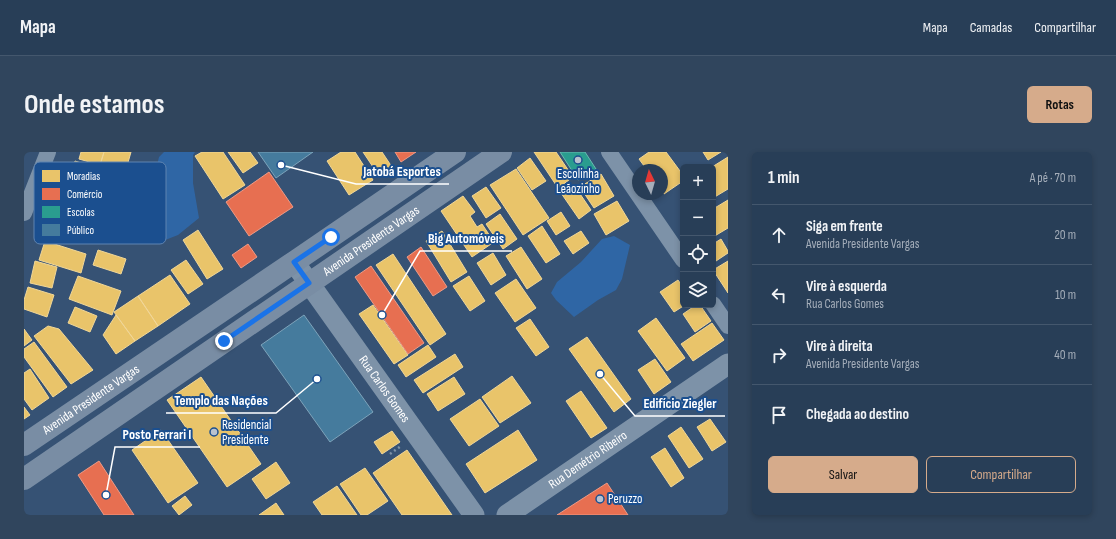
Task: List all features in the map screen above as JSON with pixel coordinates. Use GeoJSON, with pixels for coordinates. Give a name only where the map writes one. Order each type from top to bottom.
{"type":"FeatureCollection","features":[{"type":"Feature","properties":{"kind":"main road","name":"Avenida Presidente Vargas"},"geometry":{"type":"LineString","coordinates":[[24,445],[455,152]]}},
{"type":"Feature","properties":{"kind":"main road","name":"Avenida Presidente Vargas"},"geometry":{"type":"LineString","coordinates":[[24,479],[501,152]]}},
{"type":"Feature","properties":{"kind":"street"},"geometry":{"type":"LineString","coordinates":[[44,162],[48,152]]}},
{"type":"Feature","properties":{"kind":"street"},"geometry":{"type":"LineString","coordinates":[[609,152],[680,256]]}},
{"type":"Feature","properties":{"kind":"street"},"geometry":{"type":"LineString","coordinates":[[24,213],[34,188]]}},
{"type":"Feature","properties":{"kind":"street","name":"Rua Carlos Gomes"},"geometry":{"type":"LineString","coordinates":[[294,262],[474,515]]}},
{"type":"Feature","properties":{"kind":"street"},"geometry":{"type":"LineString","coordinates":[[716,308],[728,326]]}},
{"type":"Feature","properties":{"kind":"street","name":"Rua Demétrio Ribeiro"},"geometry":{"type":"LineString","coordinates":[[507,515],[728,364]]}},
{"type":"Feature","properties":{"kind":"path"},"geometry":{"type":"LineString","coordinates":[[390,454],[406,443]]}},
{"type":"Feature","properties":{"kind":"shaded area"},"geometry":{"type":"Polygon","coordinates":[[[164,152],[195,152],[193,155],[193,183],[199,218],[178,235],[166,240],[166,162],[158,162],[159,157],[164,152]]]}},
{"type":"Feature","properties":{"kind":"shaded area"},"geometry":{"type":"Polygon","coordinates":[[[614,236],[630,245],[622,279],[616,290],[598,300],[574,317],[556,300],[551,293],[557,282],[581,262],[602,239],[614,236]]]}},
{"type":"Feature","properties":{"kind":"building: Moradias"},"geometry":{"type":"Polygon","coordinates":[[[81,152],[104,152],[101,162],[90,162],[79,159],[81,152]]]}},
{"type":"Feature","properties":{"kind":"building: Moradias"},"geometry":{"type":"Polygon","coordinates":[[[104,152],[131,152],[128,162],[101,162],[104,152]]]}},
{"type":"Feature","properties":{"kind":"building: Moradias"},"geometry":{"type":"Polygon","coordinates":[[[202,152],[223,152],[245,185],[223,199],[195,156],[202,152]]]}},
{"type":"Feature","properties":{"kind":"building: Moradias"},"geometry":{"type":"Polygon","coordinates":[[[228,152],[250,152],[258,163],[243,173],[228,152]]]}},
{"type":"Feature","properties":{"kind":"building: Moradias"},"geometry":{"type":"Polygon","coordinates":[[[341,152],[355,152],[373,180],[349,195],[327,161],[341,152]]]}},
{"type":"Feature","properties":{"kind":"building: Moradias"},"geometry":{"type":"Polygon","coordinates":[[[363,152],[382,152],[392,167],[379,176],[363,152]]]}},
{"type":"Feature","properties":{"kind":"building: Moradias"},"geometry":{"type":"Polygon","coordinates":[[[534,152],[556,152],[573,177],[558,188],[534,152]]]}},
{"type":"Feature","properties":{"kind":"building: Moradias"},"geometry":{"type":"Polygon","coordinates":[[[649,152],[666,152],[680,171],[680,183],[668,191],[668,164],[643,164],[639,159],[649,152]]]}},
{"type":"Feature","properties":{"kind":"building: Moradias"},"geometry":{"type":"Polygon","coordinates":[[[703,152],[721,152],[708,160],[703,152]]]}},
{"type":"Feature","properties":{"kind":"building: Moradias"},"geometry":{"type":"Polygon","coordinates":[[[728,157],[728,189],[716,196],[716,164],[728,157]]]}},
{"type":"Feature","properties":{"kind":"building: Moradias"},"geometry":{"type":"Polygon","coordinates":[[[530,158],[546,181],[532,190],[517,168],[530,158]]]}},
{"type":"Feature","properties":{"kind":"building: Moradias"},"geometry":{"type":"Polygon","coordinates":[[[516,169],[549,218],[523,235],[490,185],[516,169]]]}},
{"type":"Feature","properties":{"kind":"building: Moradias"},"geometry":{"type":"Polygon","coordinates":[[[601,174],[614,196],[594,208],[580,187],[601,174]]]}},
{"type":"Feature","properties":{"kind":"building: Moradias"},"geometry":{"type":"Polygon","coordinates":[[[574,185],[591,210],[579,219],[561,193],[574,185]]]}},
{"type":"Feature","properties":{"kind":"building: Moradias"},"geometry":{"type":"Polygon","coordinates":[[[486,187],[501,208],[486,218],[472,196],[486,187]]]}},
{"type":"Feature","properties":{"kind":"building: Moradias"},"geometry":{"type":"Polygon","coordinates":[[[463,196],[475,212],[470,216],[477,227],[482,224],[494,242],[472,257],[441,211],[463,196]]]}},
{"type":"Feature","properties":{"kind":"building: Moradias"},"geometry":{"type":"Polygon","coordinates":[[[728,200],[728,228],[716,235],[716,207],[728,200]]]}},
{"type":"Feature","properties":{"kind":"building: Moradias"},"geometry":{"type":"Polygon","coordinates":[[[617,201],[629,221],[606,235],[594,214],[617,201]]]}},
{"type":"Feature","properties":{"kind":"building: Moradias"},"geometry":{"type":"Polygon","coordinates":[[[561,212],[570,226],[556,235],[547,221],[561,212]]]}},
{"type":"Feature","properties":{"kind":"building: Moradias"},"geometry":{"type":"Polygon","coordinates":[[[500,214],[517,239],[503,249],[486,224],[500,214]]]}},
{"type":"Feature","properties":{"kind":"building: Moradias"},"geometry":{"type":"Polygon","coordinates":[[[542,226],[560,254],[546,263],[528,236],[542,226]]]}},
{"type":"Feature","properties":{"kind":"building: Moradias"},"geometry":{"type":"Polygon","coordinates":[[[198,230],[223,269],[207,279],[183,240],[198,230]]]}},
{"type":"Feature","properties":{"kind":"building: Moradias"},"geometry":{"type":"Polygon","coordinates":[[[442,231],[467,272],[451,282],[426,241],[442,231]]]}},
{"type":"Feature","properties":{"kind":"building: Moradias"},"geometry":{"type":"Polygon","coordinates":[[[581,231],[589,243],[573,254],[564,241],[581,231]]]}},
{"type":"Feature","properties":{"kind":"building: Moradias"},"geometry":{"type":"Polygon","coordinates":[[[721,239],[728,253],[716,261],[716,242],[721,239]]]}},
{"type":"Feature","properties":{"kind":"building: Moradias"},"geometry":{"type":"Polygon","coordinates":[[[44,244],[54,244],[86,254],[81,273],[39,260],[44,244]]]}},
{"type":"Feature","properties":{"kind":"building: Moradias"},"geometry":{"type":"Polygon","coordinates":[[[521,247],[542,279],[527,289],[506,256],[521,247]]]}},
{"type":"Feature","properties":{"kind":"building: Moradias"},"geometry":{"type":"Polygon","coordinates":[[[98,250],[126,259],[121,274],[93,265],[98,250]]]}},
{"type":"Feature","properties":{"kind":"building: Moradias"},"geometry":{"type":"Polygon","coordinates":[[[493,253],[506,275],[491,285],[477,263],[493,253]]]}},
{"type":"Feature","properties":{"kind":"building: Moradias"},"geometry":{"type":"Polygon","coordinates":[[[393,254],[446,334],[430,345],[376,265],[393,254]]]}},
{"type":"Feature","properties":{"kind":"building: Moradias"},"geometry":{"type":"Polygon","coordinates":[[[186,260],[203,284],[188,294],[171,270],[186,260]]]}},
{"type":"Feature","properties":{"kind":"building: Moradias"},"geometry":{"type":"Polygon","coordinates":[[[35,261],[57,267],[52,288],[30,283],[35,261]]]}},
{"type":"Feature","properties":{"kind":"building: Moradias"},"geometry":{"type":"Polygon","coordinates":[[[728,261],[728,293],[716,275],[716,268],[728,261]]]}},
{"type":"Feature","properties":{"kind":"building: Moradias"},"geometry":{"type":"Polygon","coordinates":[[[170,275],[190,304],[158,326],[138,296],[170,275]]]}},
{"type":"Feature","properties":{"kind":"building: Moradias"},"geometry":{"type":"Polygon","coordinates":[[[78,276],[121,291],[112,315],[69,299],[78,276]]]}},
{"type":"Feature","properties":{"kind":"building: Moradias"},"geometry":{"type":"Polygon","coordinates":[[[469,276],[485,301],[470,311],[453,286],[469,276]]]}},
{"type":"Feature","properties":{"kind":"building: Moradias"},"geometry":{"type":"Polygon","coordinates":[[[516,279],[536,308],[515,322],[495,293],[516,279]]]}},
{"type":"Feature","properties":{"kind":"building: Moradias"},"geometry":{"type":"Polygon","coordinates":[[[678,280],[680,283],[680,308],[674,312],[660,292],[678,280]]]}},
{"type":"Feature","properties":{"kind":"building: Moradias"},"geometry":{"type":"Polygon","coordinates":[[[28,287],[54,295],[47,317],[24,309],[24,300],[28,287]]]}},
{"type":"Feature","properties":{"kind":"building: Moradias"},"geometry":{"type":"Polygon","coordinates":[[[138,296],[158,326],[135,341],[114,312],[138,296]]]}},
{"type":"Feature","properties":{"kind":"building: Moradias"},"geometry":{"type":"Polygon","coordinates":[[[373,305],[408,355],[394,364],[359,314],[373,305]]]}},
{"type":"Feature","properties":{"kind":"building: Moradias"},"geometry":{"type":"Polygon","coordinates":[[[75,307],[97,316],[90,332],[68,323],[75,307]]]}},
{"type":"Feature","properties":{"kind":"building: Moradias"},"geometry":{"type":"Polygon","coordinates":[[[692,308],[702,308],[711,321],[695,332],[683,314],[692,308]]]}},
{"type":"Feature","properties":{"kind":"building: Moradias"},"geometry":{"type":"Polygon","coordinates":[[[116,315],[135,341],[116,354],[103,335],[116,315]]]}},
{"type":"Feature","properties":{"kind":"building: Moradias"},"geometry":{"type":"Polygon","coordinates":[[[656,318],[685,358],[667,371],[638,331],[656,318]]]}},
{"type":"Feature","properties":{"kind":"building: Moradias"},"geometry":{"type":"Polygon","coordinates":[[[530,319],[549,347],[536,356],[516,328],[530,319]]]}},
{"type":"Feature","properties":{"kind":"building: Moradias"},"geometry":{"type":"Polygon","coordinates":[[[712,323],[724,340],[693,361],[681,344],[712,323]]]}},
{"type":"Feature","properties":{"kind":"building: Moradias"},"geometry":{"type":"Polygon","coordinates":[[[48,326],[59,329],[93,370],[71,384],[34,336],[48,326]]]}},
{"type":"Feature","properties":{"kind":"building: Moradias"},"geometry":{"type":"Polygon","coordinates":[[[24,329],[32,340],[24,346],[24,329]]]}},
{"type":"Feature","properties":{"kind":"building: Moradias"},"geometry":{"type":"Polygon","coordinates":[[[587,337],[631,399],[614,412],[569,349],[587,337]]]}},
{"type":"Feature","properties":{"kind":"building: Moradias"},"geometry":{"type":"Polygon","coordinates":[[[34,342],[67,387],[53,397],[24,357],[24,349],[34,342]]]}},
{"type":"Feature","properties":{"kind":"building: Moradias"},"geometry":{"type":"Polygon","coordinates":[[[428,345],[436,357],[406,377],[398,365],[428,345]]]}},
{"type":"Feature","properties":{"kind":"building: Moradias"},"geometry":{"type":"Polygon","coordinates":[[[455,354],[463,367],[423,393],[414,380],[455,354]]]}},
{"type":"Feature","properties":{"kind":"building: Moradias"},"geometry":{"type":"Polygon","coordinates":[[[655,359],[671,382],[654,394],[638,370],[655,359]]]}},
{"type":"Feature","properties":{"kind":"building: Moradias"},"geometry":{"type":"Polygon","coordinates":[[[30,369],[49,398],[32,410],[24,399],[24,373],[30,369]]]}},
{"type":"Feature","properties":{"kind":"building: Moradias"},"geometry":{"type":"Polygon","coordinates":[[[512,376],[531,403],[500,423],[482,397],[512,376]]]}},
{"type":"Feature","properties":{"kind":"building: Moradias","name":"Residencial Presidente"},"geometry":{"type":"Polygon","coordinates":[[[201,377],[261,464],[227,487],[167,400],[201,377]]]}},
{"type":"Feature","properties":{"kind":"building: Moradias"},"geometry":{"type":"Polygon","coordinates":[[[454,377],[465,394],[438,411],[427,394],[454,377]]]}},
{"type":"Feature","properties":{"kind":"building: Moradias"},"geometry":{"type":"Polygon","coordinates":[[[581,391],[607,428],[591,438],[566,401],[581,391]]]}},
{"type":"Feature","properties":{"kind":"building: Moradias"},"geometry":{"type":"Polygon","coordinates":[[[480,399],[499,426],[469,446],[450,419],[480,399]]]}},
{"type":"Feature","properties":{"kind":"building: Moradias"},"geometry":{"type":"Polygon","coordinates":[[[24,407],[30,415],[24,419],[24,407]]]}},
{"type":"Feature","properties":{"kind":"building: Moradias"},"geometry":{"type":"Polygon","coordinates":[[[710,419],[726,442],[712,451],[697,427],[710,419]]]}},
{"type":"Feature","properties":{"kind":"building: Moradias"},"geometry":{"type":"Polygon","coordinates":[[[681,427],[703,459],[689,468],[668,436],[681,427]]]}},
{"type":"Feature","properties":{"kind":"building: Moradias"},"geometry":{"type":"Polygon","coordinates":[[[161,430],[198,483],[168,503],[132,450],[161,430]]]}},
{"type":"Feature","properties":{"kind":"building: Moradias"},"geometry":{"type":"Polygon","coordinates":[[[518,430],[537,460],[485,493],[466,464],[518,430]]]}},
{"type":"Feature","properties":{"kind":"building: Moradias"},"geometry":{"type":"Polygon","coordinates":[[[392,431],[400,442],[382,454],[374,442],[392,431]]]}},
{"type":"Feature","properties":{"kind":"building: Moradias"},"geometry":{"type":"Polygon","coordinates":[[[665,448],[684,478],[671,487],[651,457],[665,448]]]}},
{"type":"Feature","properties":{"kind":"building: Moradias"},"geometry":{"type":"Polygon","coordinates":[[[407,450],[452,515],[402,515],[373,473],[407,450]]]}},
{"type":"Feature","properties":{"kind":"building: Moradias"},"geometry":{"type":"Polygon","coordinates":[[[276,462],[290,483],[266,499],[252,479],[276,462]]]}},
{"type":"Feature","properties":{"kind":"building: Moradias"},"geometry":{"type":"Polygon","coordinates":[[[365,468],[388,501],[367,515],[361,515],[340,484],[365,468]]]}},
{"type":"Feature","properties":{"kind":"building: Moradias"},"geometry":{"type":"Polygon","coordinates":[[[337,486],[357,515],[322,515],[313,502],[337,486]]]}},
{"type":"Feature","properties":{"kind":"building: Moradias"},"geometry":{"type":"Polygon","coordinates":[[[185,496],[192,505],[179,515],[172,506],[185,496]]]}},
{"type":"Feature","properties":{"kind":"building: Moradias"},"geometry":{"type":"Polygon","coordinates":[[[276,503],[284,515],[259,515],[276,503]]]}},
{"type":"Feature","properties":{"kind":"building: Comércio"},"geometry":{"type":"Polygon","coordinates":[[[395,152],[416,152],[401,162],[395,152]]]}},
{"type":"Feature","properties":{"kind":"building: Comércio"},"geometry":{"type":"Polygon","coordinates":[[[269,172],[293,207],[249,236],[226,202],[269,172]]]}},
{"type":"Feature","properties":{"kind":"building: Comércio"},"geometry":{"type":"Polygon","coordinates":[[[248,244],[257,257],[241,268],[232,255],[248,244]]]}},
{"type":"Feature","properties":{"kind":"building: Comércio"},"geometry":{"type":"Polygon","coordinates":[[[421,247],[447,287],[433,296],[407,257],[421,247]]]}},
{"type":"Feature","properties":{"kind":"building: Comércio"},"geometry":{"type":"Polygon","coordinates":[[[371,266],[424,343],[408,354],[355,277],[371,266]]]}},
{"type":"Feature","properties":{"kind":"building: Comércio"},"geometry":{"type":"Polygon","coordinates":[[[99,461],[134,515],[104,515],[78,475],[99,461]]]}},
{"type":"Feature","properties":{"kind":"building: Comércio","name":"Peruzzo"},"geometry":{"type":"Polygon","coordinates":[[[607,483],[628,515],[557,515],[607,483]]]}},
{"type":"Feature","properties":{"kind":"building: Escolas","name":"Escolinha Leãozinho"},"geometry":{"type":"Polygon","coordinates":[[[560,152],[585,152],[596,169],[578,180],[560,152]]]}},
{"type":"Feature","properties":{"kind":"building: Público"},"geometry":{"type":"Polygon","coordinates":[[[258,152],[313,152],[276,178],[258,152]]]}},
{"type":"Feature","properties":{"kind":"building: Público"},"geometry":{"type":"Polygon","coordinates":[[[304,315],[373,412],[330,442],[261,345],[304,315]]]}},
{"type":"Feature","properties":{"kind":"place","name":"Escolinha Leãozinho"},"geometry":{"type":"Point","coordinates":[578,160]}},
{"type":"Feature","properties":{"kind":"place","name":"Jatobá Esportes"},"geometry":{"type":"Point","coordinates":[281,165]}},
{"type":"Feature","properties":{"kind":"place","name":"Big Automóveis"},"geometry":{"type":"Point","coordinates":[382,315]}},
{"type":"Feature","properties":{"kind":"place","name":"Edifício Ziegler"},"geometry":{"type":"Point","coordinates":[600,374]}},
{"type":"Feature","properties":{"kind":"place","name":"Templo das Nações"},"geometry":{"type":"Point","coordinates":[317,379]}},
{"type":"Feature","properties":{"kind":"place","name":"Residencial Presidente"},"geometry":{"type":"Point","coordinates":[214,432]}},
{"type":"Feature","properties":{"kind":"place","name":"Posto Ferrari I"},"geometry":{"type":"Point","coordinates":[106,495]}},
{"type":"Feature","properties":{"kind":"place","name":"Peruzzo"},"geometry":{"type":"Point","coordinates":[600,499]}},
{"type":"Feature","properties":{"kind":"route"},"geometry":{"type":"LineString","coordinates":[[224,341],[309,283],[294,262],[331,237]]}}]}
